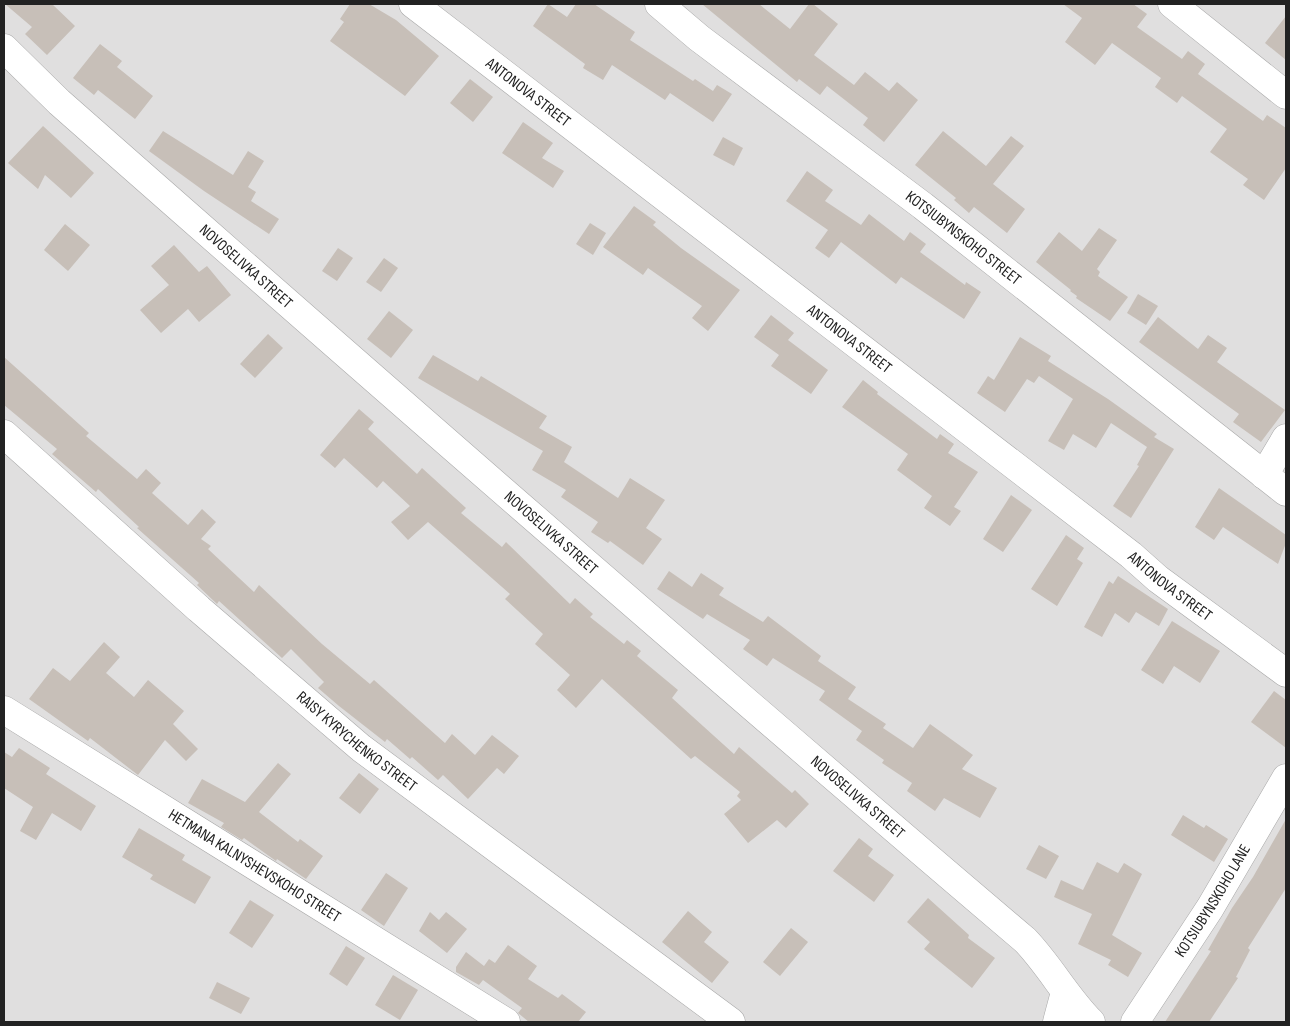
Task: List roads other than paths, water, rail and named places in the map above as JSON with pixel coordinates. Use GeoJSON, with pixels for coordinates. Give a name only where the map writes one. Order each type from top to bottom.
{"type":"FeatureCollection","features":[{"type":"Feature","properties":{"kind":"street","name":"ANTONOVA STREET"},"geometry":{"type":"LineString","coordinates":[[413,4],[1131,555],[1158,579],[1286,673]]}},
{"type":"Feature","properties":{"kind":"street","name":"KOTSIUBYNSKOHO STREET"},"geometry":{"type":"LineString","coordinates":[[659,4],[707,44],[931,212],[1264,475]]}},
{"type":"Feature","properties":{"kind":"street"},"geometry":{"type":"LineString","coordinates":[[1172,4],[1286,95]]}},
{"type":"Feature","properties":{"kind":"street","name":"NOVOSELIVKA STREET"},"geometry":{"type":"LineString","coordinates":[[4,48],[59,102],[507,495],[1026,940],[1040,955],[1065,992],[1091,1022]]}},
{"type":"Feature","properties":{"kind":"street","name":"RAISY KYRYCHENKO STREET"},"geometry":{"type":"LineString","coordinates":[[4,434],[198,609],[361,748],[731,1022]]}},
{"type":"Feature","properties":{"kind":"street"},"geometry":{"type":"LineString","coordinates":[[1286,438],[1264,475],[1286,492]]}},
{"type":"Feature","properties":{"kind":"street","name":"HETMANA KALNYSHEVSKOHO STREET"},"geometry":{"type":"LineString","coordinates":[[4,710],[506,1022]]}},
{"type":"Feature","properties":{"kind":"street","name":"KOTSIUBYNSKOHO LANE"},"geometry":{"type":"LineString","coordinates":[[1135,1022],[1210,908],[1286,778]]}},
{"type":"Feature","properties":{"kind":"street"},"geometry":{"type":"LineString","coordinates":[[1056,1022],[1065,992]]}}]}
